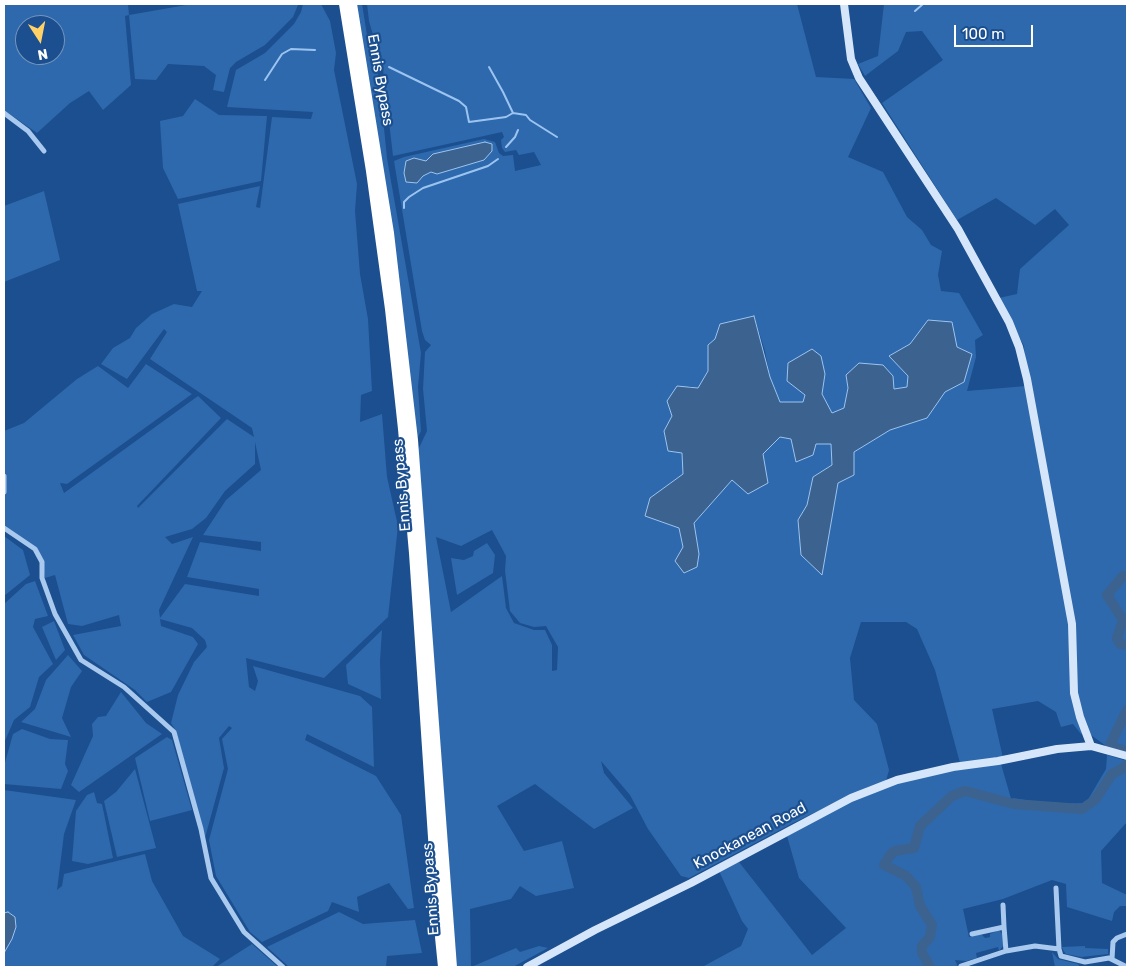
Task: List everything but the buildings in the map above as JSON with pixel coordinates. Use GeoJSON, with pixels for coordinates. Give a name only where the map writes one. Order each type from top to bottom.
{"type":"FeatureCollection","features":[{"type":"Feature","properties":{"kind":"highway","name":"Ennis Bypass"},"geometry":{"type":"LineString","coordinates":[[344,4],[371,171],[403,429],[414,554],[443,967]]}},
{"type":"Feature","properties":{"kind":"highway","name":"Ennis Bypass"},"geometry":{"type":"LineString","coordinates":[[352,4],[389,233],[413,440],[452,967]]}},
{"type":"Feature","properties":{"kind":"street"},"geometry":{"type":"LineString","coordinates":[[844,4],[851,59],[859,78],[958,229],[1009,322],[1019,347],[1027,379],[1072,624],[1074,693],[1080,717],[1091,746],[1127,756]]}},
{"type":"Feature","properties":{"kind":"street"},"geometry":{"type":"LineString","coordinates":[[4,113],[28,131],[44,151]]}},
{"type":"Feature","properties":{"kind":"street"},"geometry":{"type":"LineString","coordinates":[[4,476],[4,492]]}},
{"type":"Feature","properties":{"kind":"street"},"geometry":{"type":"LineString","coordinates":[[4,528],[35,549],[42,562],[42,578],[55,614],[81,660],[124,687],[174,732],[201,829],[211,878],[244,932],[283,967]]}},
{"type":"Feature","properties":{"kind":"street","name":"Knockanean Road"},"geometry":{"type":"LineString","coordinates":[[527,967],[851,798],[897,780],[953,767],[998,762],[1057,749],[1091,746]]}},
{"type":"Feature","properties":{"kind":"street"},"geometry":{"type":"LineString","coordinates":[[1056,888],[1061,956],[1084,965],[1112,959],[1127,967]]}},
{"type":"Feature","properties":{"kind":"street"},"geometry":{"type":"LineString","coordinates":[[1003,905],[1006,951]]}},
{"type":"Feature","properties":{"kind":"street"},"geometry":{"type":"LineString","coordinates":[[972,934],[1004,928]]}},
{"type":"Feature","properties":{"kind":"street"},"geometry":{"type":"LineString","coordinates":[[1112,959],[1113,942],[1127,934]]}},
{"type":"Feature","properties":{"kind":"street"},"geometry":{"type":"LineString","coordinates":[[961,966],[1006,951],[1035,946],[1059,949]]}},
{"type":"Feature","properties":{"kind":"shaded area"},"geometry":{"type":"Polygon","coordinates":[[[4,4],[128,4],[129,15],[125,16],[131,85],[103,110],[89,91],[70,103],[37,133],[4,110],[4,4]]]}},
{"type":"Feature","properties":{"kind":"shaded area"},"geometry":{"type":"Polygon","coordinates":[[[192,4],[298,5],[293,17],[265,45],[236,62],[230,68],[224,92],[213,90],[216,75],[204,66],[168,64],[156,80],[135,79],[129,15],[192,4]]]}},
{"type":"Feature","properties":{"kind":"shaded area"},"geometry":{"type":"Polygon","coordinates":[[[303,4],[321,4],[330,21],[336,53],[334,70],[357,184],[355,211],[360,274],[368,319],[372,391],[361,395],[360,422],[382,414],[387,477],[398,526],[388,617],[324,678],[246,658],[249,687],[255,691],[258,681],[253,666],[360,696],[372,707],[374,767],[307,734],[305,740],[376,776],[401,815],[414,908],[408,909],[389,883],[357,897],[359,912],[332,902],[328,911],[262,942],[250,932],[216,876],[209,840],[228,769],[222,739],[232,728],[229,726],[219,738],[224,768],[205,838],[176,731],[171,723],[178,695],[194,662],[207,647],[205,640],[192,628],[160,619],[161,626],[193,637],[198,644],[171,692],[147,702],[135,690],[84,655],[73,635],[121,626],[119,615],[82,626],[68,624],[55,575],[45,578],[42,559],[36,548],[5,527],[4,431],[24,423],[77,379],[98,366],[128,388],[146,364],[192,394],[67,484],[60,483],[64,493],[198,396],[221,418],[137,506],[138,508],[227,419],[254,437],[252,428],[150,359],[167,332],[164,329],[127,379],[101,364],[113,348],[130,338],[136,328],[152,314],[174,304],[192,307],[202,291],[197,291],[178,204],[260,186],[256,207],[260,208],[272,117],[311,119],[313,112],[227,107],[236,70],[265,53],[294,24],[303,4]],[[255,442],[255,464],[225,491],[206,518],[192,529],[165,537],[172,544],[193,537],[159,610],[160,618],[185,584],[259,596],[259,589],[187,577],[200,542],[261,551],[261,542],[203,535],[226,500],[261,470],[255,442]]]}},
{"type":"Feature","properties":{"kind":"shaded area"},"geometry":{"type":"Polygon","coordinates":[[[354,4],[362,4],[367,35],[379,78],[387,158],[421,353],[418,387],[421,431],[417,439],[354,4]]]}},
{"type":"Feature","properties":{"kind":"shaded area"},"geometry":{"type":"Polygon","coordinates":[[[367,4],[797,4],[816,77],[854,79],[871,108],[848,157],[883,172],[907,217],[922,230],[931,245],[942,251],[938,275],[941,291],[959,293],[983,335],[975,340],[976,357],[967,391],[1026,386],[1024,346],[999,298],[1017,294],[1020,269],[1069,225],[1055,209],[1035,225],[996,198],[957,220],[882,103],[943,60],[922,31],[906,32],[898,51],[865,76],[858,64],[878,56],[884,4],[1127,4],[1127,754],[1106,746],[1091,735],[1081,734],[1073,724],[1061,727],[1056,712],[1038,701],[992,709],[1003,758],[960,763],[935,670],[917,629],[906,622],[861,622],[850,658],[854,700],[877,724],[889,770],[886,781],[868,787],[793,823],[689,878],[681,876],[648,829],[630,795],[601,761],[604,773],[633,808],[594,829],[535,784],[497,806],[524,851],[562,841],[574,888],[536,896],[520,886],[511,899],[470,909],[471,967],[457,967],[418,450],[427,431],[423,389],[425,352],[431,345],[425,340],[422,331],[394,161],[404,157],[484,139],[495,142],[499,153],[503,156],[513,155],[515,171],[541,165],[534,152],[519,155],[516,150],[505,152],[502,148],[501,140],[504,137],[502,132],[393,156],[383,70],[369,21],[367,4]],[[754,316],[720,324],[715,339],[708,345],[708,371],[698,388],[689,386],[664,431],[668,451],[682,453],[683,474],[650,498],[679,528],[683,547],[684,573],[697,567],[699,554],[694,523],[732,480],[780,437],[831,444],[832,465],[813,477],[807,505],[798,520],[801,555],[822,575],[838,483],[854,475],[854,452],[890,430],[927,418],[945,392],[964,382],[957,347],[928,320],[910,344],[890,356],[908,376],[907,387],[894,389],[846,375],[848,388],[844,408],[832,413],[822,394],[825,374],[798,358],[788,363],[806,395],[803,402],[780,402],[770,377],[765,351],[754,316]],[[492,530],[461,546],[436,537],[451,612],[502,576],[506,608],[514,623],[534,630],[545,630],[552,645],[552,671],[557,670],[558,647],[546,626],[534,627],[520,623],[510,611],[505,571],[506,556],[492,530]]]}},
{"type":"Feature","properties":{"kind":"shaded area"},"geometry":{"type":"Polygon","coordinates":[[[195,99],[219,115],[267,116],[261,181],[178,199],[163,168],[160,121],[183,116],[195,99]]]}},
{"type":"Feature","properties":{"kind":"shaded area"},"geometry":{"type":"Polygon","coordinates":[[[485,142],[492,144],[492,151],[484,160],[437,174],[431,172],[423,176],[417,183],[406,182],[404,173],[406,161],[414,158],[426,161],[433,154],[485,142]]]}},
{"type":"Feature","properties":{"kind":"shaded area"},"geometry":{"type":"Polygon","coordinates":[[[44,191],[60,260],[4,282],[4,206],[44,191]]]}},
{"type":"Feature","properties":{"kind":"shaded area"},"geometry":{"type":"Polygon","coordinates":[[[754,316],[770,377],[780,402],[803,402],[805,395],[787,381],[788,363],[812,349],[821,356],[825,374],[822,394],[832,413],[844,408],[848,388],[846,375],[859,363],[883,365],[893,376],[894,389],[907,387],[908,376],[889,356],[910,344],[928,320],[952,322],[957,347],[972,354],[964,382],[945,392],[927,418],[890,430],[854,452],[854,475],[838,483],[822,575],[801,555],[798,520],[807,505],[813,477],[832,465],[831,444],[816,444],[813,455],[796,462],[791,439],[780,437],[763,454],[768,483],[748,494],[732,480],[694,523],[699,554],[697,567],[684,573],[675,561],[683,547],[679,528],[645,516],[650,498],[683,474],[682,453],[668,451],[664,431],[672,416],[667,401],[677,386],[698,388],[708,371],[708,345],[715,339],[720,324],[754,316]]]}},
{"type":"Feature","properties":{"kind":"shaded area"},"geometry":{"type":"Polygon","coordinates":[[[4,536],[23,550],[30,575],[4,596],[4,536]]]}},
{"type":"Feature","properties":{"kind":"shaded area"},"geometry":{"type":"Polygon","coordinates":[[[487,543],[495,555],[493,573],[457,595],[451,558],[464,560],[473,556],[474,551],[487,543]]]}},
{"type":"Feature","properties":{"kind":"shaded area"},"geometry":{"type":"Polygon","coordinates":[[[35,581],[48,616],[35,619],[33,627],[53,664],[39,677],[30,707],[14,720],[4,743],[4,604],[26,584],[35,581]]]}},
{"type":"Feature","properties":{"kind":"shaded area"},"geometry":{"type":"Polygon","coordinates":[[[54,621],[65,650],[56,660],[42,627],[54,621]]]}},
{"type":"Feature","properties":{"kind":"shaded area"},"geometry":{"type":"Polygon","coordinates":[[[382,630],[380,661],[381,699],[348,684],[346,665],[382,630]]]}},
{"type":"Feature","properties":{"kind":"shaded area"},"geometry":{"type":"Polygon","coordinates":[[[68,655],[82,671],[71,687],[62,718],[71,737],[21,722],[35,709],[46,680],[68,655]]]}},
{"type":"Feature","properties":{"kind":"shaded area"},"geometry":{"type":"Polygon","coordinates":[[[121,692],[146,723],[162,734],[79,792],[71,785],[93,736],[92,724],[98,717],[106,716],[121,692]]]}},
{"type":"Feature","properties":{"kind":"shaded area"},"geometry":{"type":"Polygon","coordinates":[[[22,729],[50,739],[68,740],[65,764],[68,771],[61,789],[4,784],[4,766],[13,734],[22,729]]]}},
{"type":"Feature","properties":{"kind":"shaded area"},"geometry":{"type":"Polygon","coordinates":[[[167,737],[172,740],[192,810],[150,821],[135,758],[167,737]]]}},
{"type":"Feature","properties":{"kind":"shaded area"},"geometry":{"type":"Polygon","coordinates":[[[1107,755],[1127,761],[1127,822],[1101,851],[1102,883],[1127,895],[1127,906],[1120,906],[1114,912],[1112,921],[1067,907],[1066,884],[1052,880],[1003,899],[963,909],[969,937],[981,934],[985,938],[990,937],[990,934],[999,930],[1003,935],[1003,946],[999,951],[998,947],[976,953],[977,958],[966,961],[955,960],[958,967],[702,967],[741,946],[748,929],[742,921],[719,871],[739,862],[812,955],[846,928],[799,878],[787,836],[853,800],[898,783],[960,769],[1001,764],[1012,802],[1013,798],[1052,804],[1086,803],[1106,769],[1107,755]]]}},
{"type":"Feature","properties":{"kind":"shaded area"},"geometry":{"type":"Polygon","coordinates":[[[135,769],[156,848],[117,857],[104,801],[116,792],[135,769]]]}},
{"type":"Feature","properties":{"kind":"shaded area"},"geometry":{"type":"Polygon","coordinates":[[[4,790],[76,800],[64,834],[57,890],[62,886],[64,874],[145,854],[152,881],[183,936],[220,959],[212,967],[4,967],[4,953],[12,939],[8,912],[4,913],[4,790]]]}},
{"type":"Feature","properties":{"kind":"shaded area"},"geometry":{"type":"Polygon","coordinates":[[[94,792],[97,803],[102,804],[113,858],[88,864],[72,861],[76,811],[87,795],[94,792]]]}},
{"type":"Feature","properties":{"kind":"shaded area"},"geometry":{"type":"Polygon","coordinates":[[[8,912],[15,917],[16,927],[4,953],[4,913],[8,912]]]}},
{"type":"Feature","properties":{"kind":"shaded area"},"geometry":{"type":"Polygon","coordinates":[[[339,912],[363,924],[415,920],[422,953],[387,956],[386,967],[289,967],[267,947],[339,912]]]}},
{"type":"Feature","properties":{"kind":"shaded area"},"geometry":{"type":"Polygon","coordinates":[[[252,944],[278,967],[216,967],[252,944]]]}},
{"type":"Feature","properties":{"kind":"shaded area"},"geometry":{"type":"Polygon","coordinates":[[[539,946],[548,948],[513,967],[471,967],[516,948],[520,952],[539,946]]]}},
{"type":"Feature","properties":{"kind":"shaded area"},"geometry":{"type":"Polygon","coordinates":[[[1085,946],[1085,948],[1108,949],[1108,954],[1081,957],[1066,954],[1062,947],[1085,946]]]}},
{"type":"Feature","properties":{"kind":"shaded area"},"geometry":{"type":"Polygon","coordinates":[[[1052,952],[1058,959],[1078,964],[1080,967],[1055,967],[1052,952]]]}},
{"type":"Feature","properties":{"kind":"waterway"},"geometry":{"type":"LineString","coordinates":[[915,11],[923,4]]}},
{"type":"Feature","properties":{"kind":"waterway"},"geometry":{"type":"LineString","coordinates":[[265,80],[282,54],[291,49],[315,50]]}},
{"type":"Feature","properties":{"kind":"waterway"},"geometry":{"type":"LineString","coordinates":[[389,67],[459,101],[466,107],[469,122],[506,117],[513,113],[526,115],[530,120],[557,137]]}},
{"type":"Feature","properties":{"kind":"waterway"},"geometry":{"type":"LineString","coordinates":[[489,67],[513,113]]}},
{"type":"Feature","properties":{"kind":"waterway"},"geometry":{"type":"LineString","coordinates":[[506,147],[515,137],[518,130]]}},
{"type":"Feature","properties":{"kind":"waterway"},"geometry":{"type":"LineString","coordinates":[[404,208],[404,202],[423,188],[488,166],[498,159]]}},
{"type":"Feature","properties":{"kind":"waterway"},"geometry":{"type":"LineString","coordinates":[[1127,576],[1123,576],[1107,595],[1123,620],[1117,638],[1120,644],[1127,645]]}},
{"type":"Feature","properties":{"kind":"waterway"},"geometry":{"type":"LineString","coordinates":[[1127,710],[1110,745],[1127,752]]}},
{"type":"Feature","properties":{"kind":"waterway"},"geometry":{"type":"LineString","coordinates":[[930,967],[922,953],[922,946],[930,937],[932,925],[920,906],[916,887],[906,876],[884,865],[891,854],[895,851],[914,848],[920,826],[952,796],[965,791],[1014,804],[1082,809],[1095,800],[1112,774],[1127,764]]}}]}
